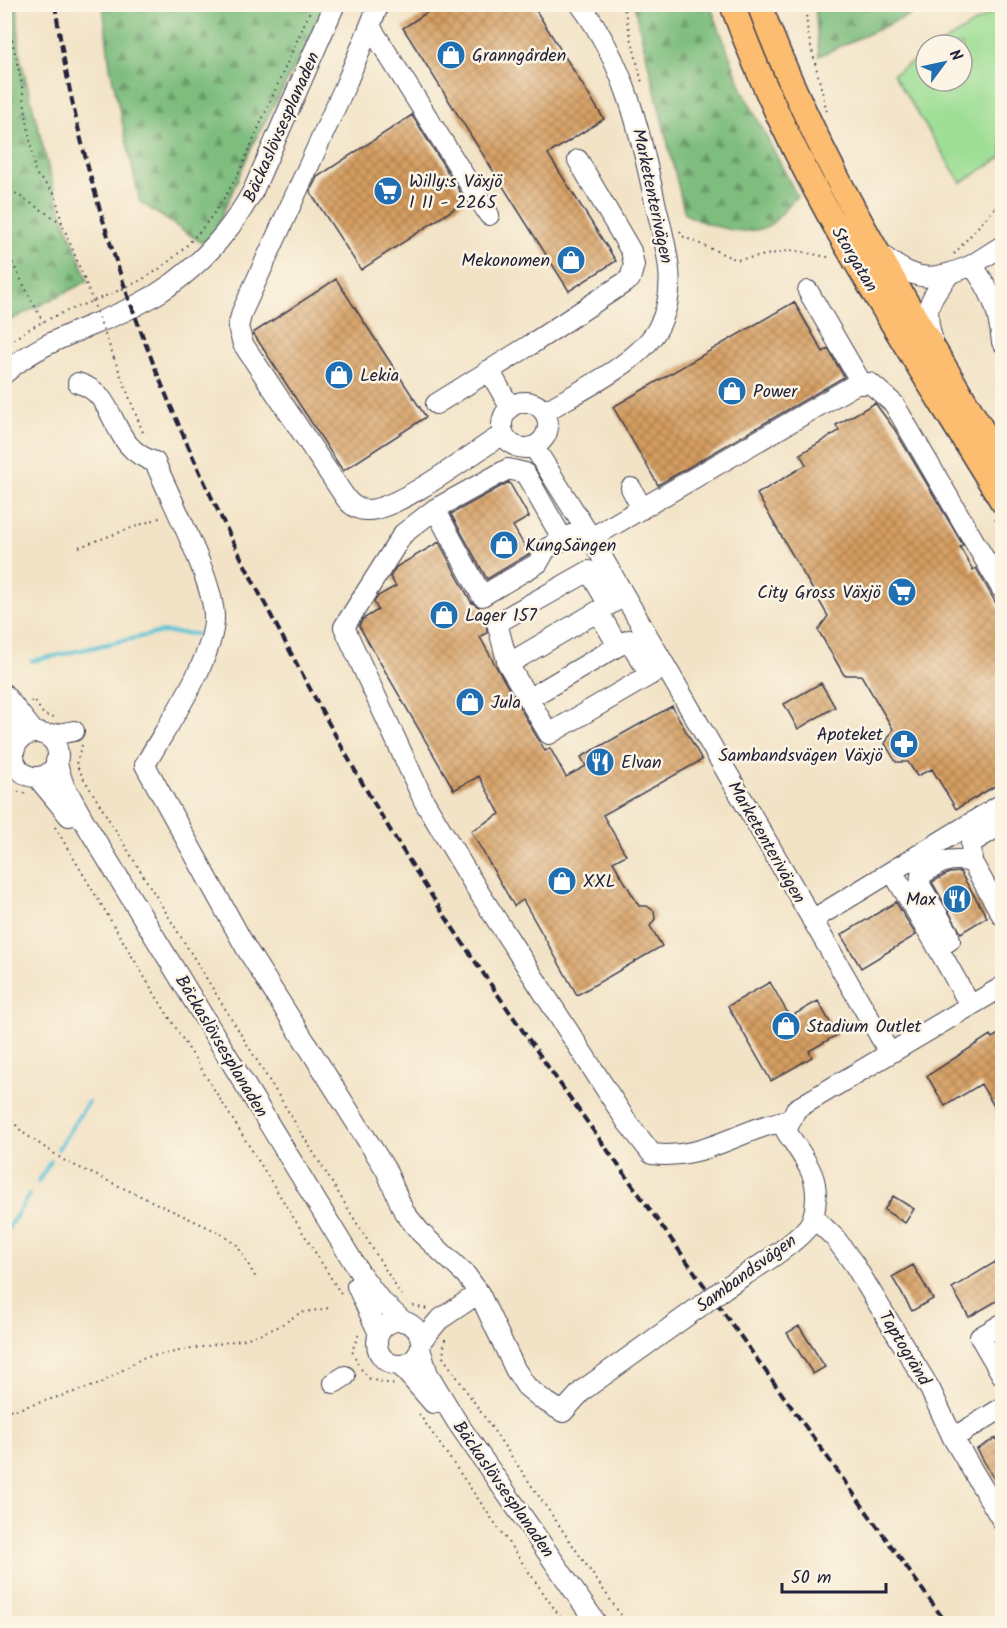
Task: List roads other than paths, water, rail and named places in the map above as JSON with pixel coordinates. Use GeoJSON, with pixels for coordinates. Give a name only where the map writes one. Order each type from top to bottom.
{"type":"FeatureCollection","features":[{"type":"Feature","properties":{"kind":"main road","name":"Storgatan"},"geometry":{"type":"LineString","coordinates":[[732,4],[756,71],[816,193],[997,506]]}},
{"type":"Feature","properties":{"kind":"main road","name":"Storgatan"},"geometry":{"type":"LineString","coordinates":[[759,4],[779,58],[812,131],[875,250],[1002,463]]}},
{"type":"Feature","properties":{"kind":"street","name":"Bäckaslövsesplanaden"},"geometry":{"type":"LineString","coordinates":[[4,374],[27,355],[51,342],[136,305],[160,292],[212,249],[240,215],[253,191],[335,4]]}},
{"type":"Feature","properties":{"kind":"street"},"geometry":{"type":"LineString","coordinates":[[379,4],[346,84],[242,312],[238,327],[243,344],[330,476],[356,508],[368,511],[382,507],[449,469],[503,434]]}},
{"type":"Feature","properties":{"kind":"street","name":"Marketenterivägen"},"geometry":{"type":"LineString","coordinates":[[544,412],[627,361],[646,344],[656,331],[669,298],[668,258],[637,119],[617,66],[580,4]]}},
{"type":"Feature","properties":{"kind":"street"},"geometry":{"type":"LineString","coordinates":[[370,26],[489,215]]}},
{"type":"Feature","properties":{"kind":"street"},"geometry":{"type":"LineString","coordinates":[[436,404],[588,308],[630,279],[633,274],[631,251],[578,160]]}},
{"type":"Feature","properties":{"kind":"street"},"geometry":{"type":"LineString","coordinates":[[875,250],[909,275],[972,265],[1002,246]]}},
{"type":"Feature","properties":{"kind":"street"},"geometry":{"type":"LineString","coordinates":[[972,265],[991,291],[1000,317],[1002,342]]}},
{"type":"Feature","properties":{"kind":"street"},"geometry":{"type":"LineString","coordinates":[[937,354],[927,322],[928,302],[948,268]]}},
{"type":"Feature","properties":{"kind":"street"},"geometry":{"type":"LineString","coordinates":[[808,291],[862,384]]}},
{"type":"Feature","properties":{"kind":"street"},"geometry":{"type":"LineString","coordinates":[[489,370],[510,407]]}},
{"type":"Feature","properties":{"kind":"street"},"geometry":{"type":"LineString","coordinates":[[78,383],[98,393],[130,448],[144,459],[155,462],[200,566],[212,603],[214,621],[200,667],[145,765],[246,948],[386,1170],[404,1212],[421,1233],[466,1275],[479,1293],[439,1320],[411,1361],[399,1365]]}},
{"type":"Feature","properties":{"kind":"street"},"geometry":{"type":"LineString","coordinates":[[482,596],[538,563],[546,549],[642,509],[856,384],[870,383],[894,404],[1002,589]]}},
{"type":"Feature","properties":{"kind":"street"},"geometry":{"type":"LineString","coordinates":[[516,403],[532,403],[544,412],[548,432],[534,447],[519,448],[507,441],[503,434],[502,420],[510,407],[516,403]]}},
{"type":"Feature","properties":{"kind":"street","name":"Marketenterivägen"},"geometry":{"type":"LineString","coordinates":[[534,447],[588,533],[615,562],[610,604],[650,623],[657,671],[736,770],[812,920],[889,1052]]}},
{"type":"Feature","properties":{"kind":"street"},"geometry":{"type":"LineString","coordinates":[[449,469],[464,493]]}},
{"type":"Feature","properties":{"kind":"street"},"geometry":{"type":"LineString","coordinates":[[563,540],[525,473],[508,469],[435,509],[403,534],[344,627],[424,801],[478,891],[627,1122],[652,1154],[667,1156],[702,1152],[765,1123],[791,1120]]}},
{"type":"Feature","properties":{"kind":"street"},"geometry":{"type":"LineString","coordinates":[[631,488],[642,509]]}},
{"type":"Feature","properties":{"kind":"street"},"geometry":{"type":"LineString","coordinates":[[435,509],[497,623],[508,664],[528,699],[549,734],[657,671],[629,640],[528,699]]}},
{"type":"Feature","properties":{"kind":"street"},"geometry":{"type":"LineString","coordinates":[[497,623],[589,571],[610,604],[618,646]]}},
{"type":"Feature","properties":{"kind":"street"},"geometry":{"type":"LineString","coordinates":[[508,664],[610,604]]}},
{"type":"Feature","properties":{"kind":"street"},"geometry":{"type":"LineString","coordinates":[[4,694],[41,735],[56,747],[56,761],[36,786],[18,768],[14,758],[16,746],[24,737],[41,735],[74,731]]}},
{"type":"Feature","properties":{"kind":"street"},"geometry":{"type":"LineString","coordinates":[[4,719],[16,746]]}},
{"type":"Feature","properties":{"kind":"street","name":"Bäckaslövsesplanaden"},"geometry":{"type":"LineString","coordinates":[[56,761],[63,783],[87,826],[360,1273],[380,1300],[407,1317],[417,1331],[428,1374],[457,1422],[597,1623]]}},
{"type":"Feature","properties":{"kind":"street","name":"Bäckaslövsesplanaden"},"geometry":{"type":"LineString","coordinates":[[36,786],[55,796],[86,841],[350,1274],[379,1334],[377,1345],[381,1355],[389,1363],[399,1365],[437,1408],[586,1623]]}},
{"type":"Feature","properties":{"kind":"street"},"geometry":{"type":"LineString","coordinates":[[812,920],[1002,804]]}},
{"type":"Feature","properties":{"kind":"street"},"geometry":{"type":"LineString","coordinates":[[1002,824],[971,843],[972,862],[1002,915]]}},
{"type":"Feature","properties":{"kind":"street"},"geometry":{"type":"LineString","coordinates":[[934,941],[941,946],[950,940],[920,885],[921,875],[946,860],[958,858],[972,862]]}},
{"type":"Feature","properties":{"kind":"street"},"geometry":{"type":"LineString","coordinates":[[892,871],[970,1005]]}},
{"type":"Feature","properties":{"kind":"street"},"geometry":{"type":"LineString","coordinates":[[813,1217],[816,1193],[813,1175],[786,1131],[796,1109],[1002,987]]}},
{"type":"Feature","properties":{"kind":"street","name":"Sambandsvägen"},"geometry":{"type":"LineString","coordinates":[[479,1293],[515,1370],[526,1386],[563,1412],[583,1390],[793,1240],[808,1226],[813,1217]]}},
{"type":"Feature","properties":{"kind":"street","name":"Taptogränd"},"geometry":{"type":"LineString","coordinates":[[813,1217],[828,1230],[854,1264],[930,1389],[953,1438],[1002,1520]]}},
{"type":"Feature","properties":{"kind":"street"},"geometry":{"type":"LineString","coordinates":[[379,1334],[387,1324],[407,1317],[439,1320]]}},
{"type":"Feature","properties":{"kind":"street"},"geometry":{"type":"LineString","coordinates":[[1002,1324],[980,1337],[1002,1375]]}},
{"type":"Feature","properties":{"kind":"street"},"geometry":{"type":"LineString","coordinates":[[953,1438],[1002,1408]]}},
{"type":"Feature","properties":{"kind":"waterway"},"geometry":{"type":"LineString","coordinates":[[32,661],[162,632],[196,634]]}},
{"type":"Feature","properties":{"kind":"waterway"},"geometry":{"type":"LineString","coordinates":[[58,1149],[88,1102]]}},
{"type":"Feature","properties":{"kind":"waterway"},"geometry":{"type":"LineString","coordinates":[[38,1182],[51,1161]]}},
{"type":"Feature","properties":{"kind":"waterway"},"geometry":{"type":"LineString","coordinates":[[4,1235],[29,1195]]}},
{"type":"Feature","properties":{"kind":"railway"},"geometry":{"type":"LineString","coordinates":[[55,4],[68,80],[85,156],[106,230],[158,376],[189,448],[256,587],[339,742],[421,880],[513,1017],[947,1624]]}},
{"type":"Feature","properties":{"kind":"place","name":"Granngården"},"geometry":{"type":"Point","coordinates":[451,55]}},
{"type":"Feature","properties":{"kind":"place","name":"Willy:s Växjö I 11 - 2265"},"geometry":{"type":"Point","coordinates":[388,191]}},
{"type":"Feature","properties":{"kind":"place","name":"Mekonomen"},"geometry":{"type":"Point","coordinates":[571,260]}},
{"type":"Feature","properties":{"kind":"place","name":"Lekia"},"geometry":{"type":"Point","coordinates":[339,375]}},
{"type":"Feature","properties":{"kind":"place","name":"Power"},"geometry":{"type":"Point","coordinates":[732,391]}},
{"type":"Feature","properties":{"kind":"place","name":"KungSängen"},"geometry":{"type":"Point","coordinates":[504,545]}},
{"type":"Feature","properties":{"kind":"place","name":"City Gross Växjö"},"geometry":{"type":"Point","coordinates":[902,592]}},
{"type":"Feature","properties":{"kind":"place","name":"Lager 157"},"geometry":{"type":"Point","coordinates":[444,615]}},
{"type":"Feature","properties":{"kind":"place","name":"Jula"},"geometry":{"type":"Point","coordinates":[470,702]}},
{"type":"Feature","properties":{"kind":"place","name":"Apoteket Sambandsvägen Växjö"},"geometry":{"type":"Point","coordinates":[904,744]}},
{"type":"Feature","properties":{"kind":"place","name":"Elvan"},"geometry":{"type":"Point","coordinates":[600,762]}},
{"type":"Feature","properties":{"kind":"place","name":"XXL"},"geometry":{"type":"Point","coordinates":[562,881]}},
{"type":"Feature","properties":{"kind":"place","name":"Max"},"geometry":{"type":"Point","coordinates":[957,899]}},
{"type":"Feature","properties":{"kind":"place","name":"Stadium Outlet"},"geometry":{"type":"Point","coordinates":[786,1026]}}]}
